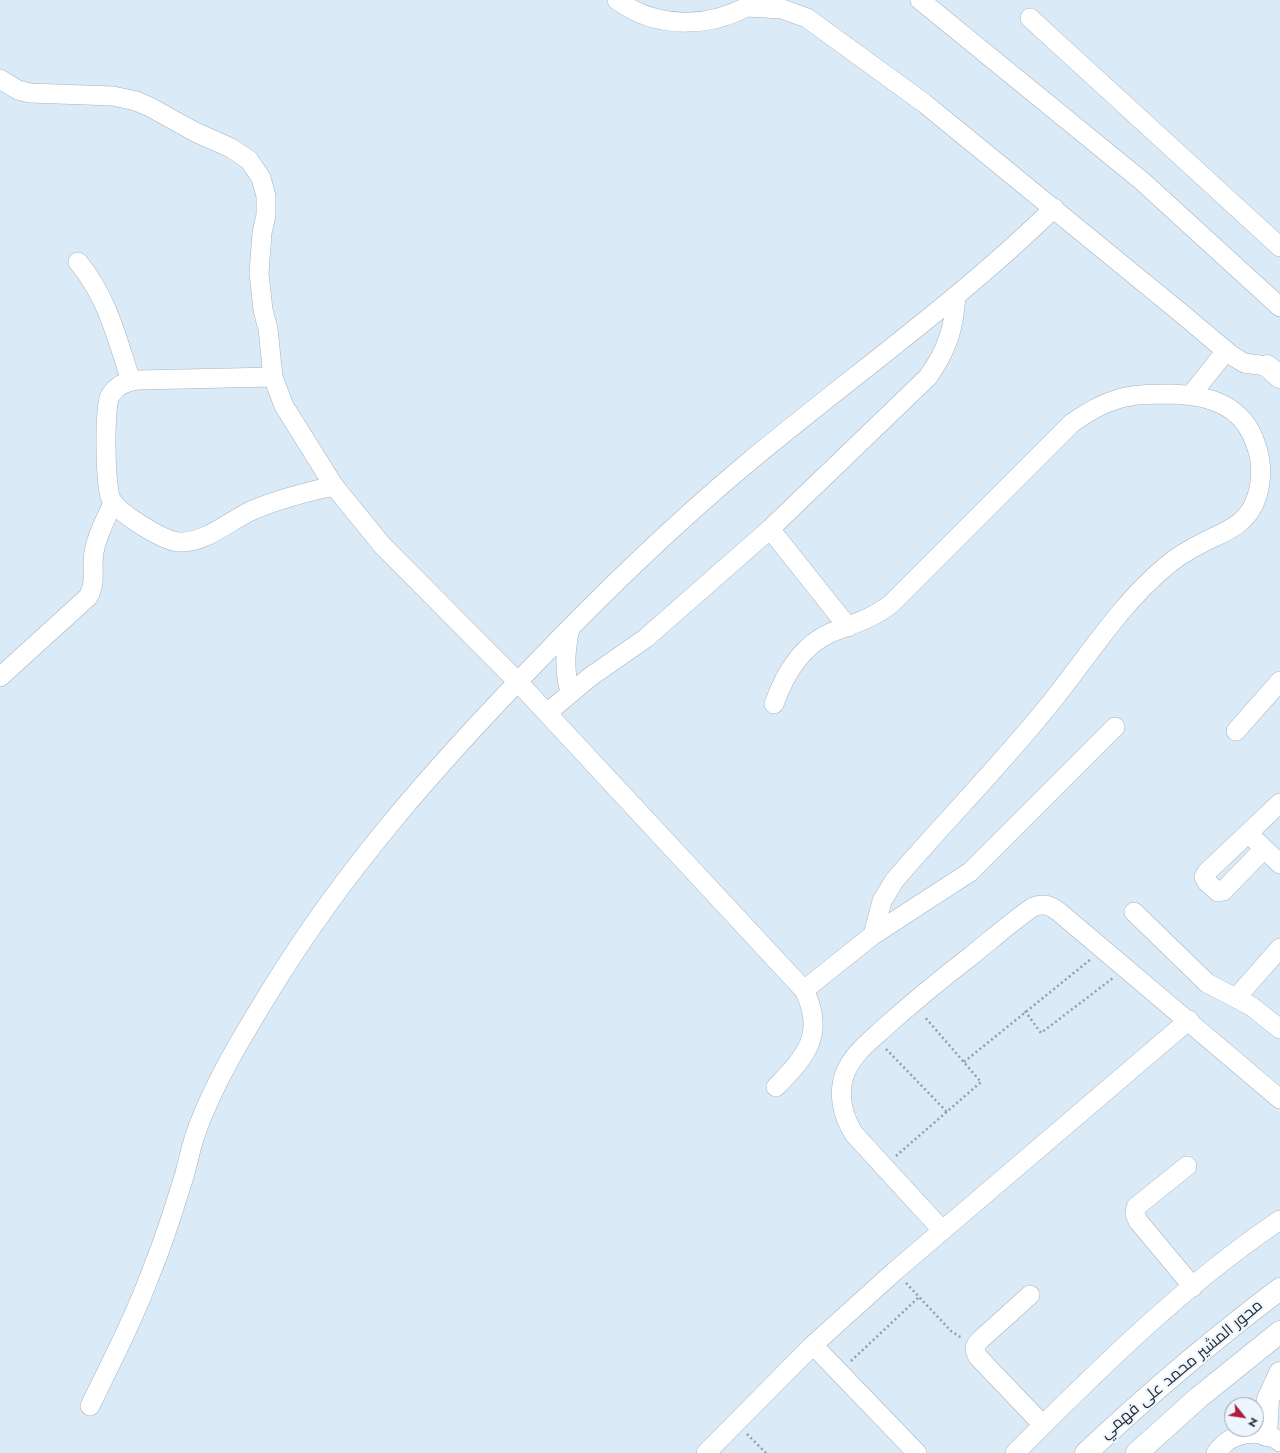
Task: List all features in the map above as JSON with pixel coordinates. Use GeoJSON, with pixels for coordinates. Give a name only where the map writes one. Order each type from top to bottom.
{"type":"FeatureCollection","features":[{"type":"Feature","properties":{"kind":"main road","name":"محور المشير محمد على فهمي"},"geometry":{"type":"LineString","coordinates":[[1086,1453],[1154,1390],[1230,1326],[1280,1289]]}},
{"type":"Feature","properties":{"kind":"main road","name":"محور المشير محمد على فهمي"},"geometry":{"type":"LineString","coordinates":[[1137,1453],[1198,1398],[1280,1332]]}},
{"type":"Feature","properties":{"kind":"main road"},"geometry":{"type":"LineString","coordinates":[[1276,1439],[1268,1399],[1280,1373]]}},
{"type":"Feature","properties":{"kind":"street"},"geometry":{"type":"LineString","coordinates":[[617,0],[642,14],[663,20],[685,23],[707,21],[728,16],[753,4],[782,9],[807,18],[918,98],[1054,208],[1226,351],[1244,363],[1274,372]]}},
{"type":"Feature","properties":{"kind":"street"},"geometry":{"type":"LineString","coordinates":[[920,0],[1142,181],[1280,307]]}},
{"type":"Feature","properties":{"kind":"street"},"geometry":{"type":"LineString","coordinates":[[1030,18],[1280,247]]}},
{"type":"Feature","properties":{"kind":"street"},"geometry":{"type":"LineString","coordinates":[[0,80],[18,90],[30,93],[113,96],[136,101],[150,107],[195,132],[231,148],[249,160],[261,178],[266,196],[266,215],[262,234],[259,272],[263,310],[268,329],[273,377],[284,406],[334,486],[382,545],[518,682],[804,990],[809,1000],[813,1022],[810,1043],[800,1062],[776,1087]]}},
{"type":"Feature","properties":{"kind":"street"},"geometry":{"type":"LineString","coordinates":[[90,1406],[153,1269],[173,1213],[198,1128],[219,1083],[267,996],[327,904],[363,857],[436,769],[570,628],[640,559],[718,488],[956,296],[1008,252],[1054,208]]}},
{"type":"Feature","properties":{"kind":"street"},"geometry":{"type":"LineString","coordinates":[[78,262],[94,282],[106,306],[131,381]]}},
{"type":"Feature","properties":{"kind":"street"},"geometry":{"type":"LineString","coordinates":[[547,713],[570,692],[646,638],[770,529],[928,377],[941,359],[950,339],[955,318],[956,296]]}},
{"type":"Feature","properties":{"kind":"street"},"geometry":{"type":"LineString","coordinates":[[1192,395],[1226,351]]}},
{"type":"Feature","properties":{"kind":"street"},"geometry":{"type":"LineString","coordinates":[[273,377],[131,381],[125,383],[114,391],[110,396],[107,408],[107,480],[108,492],[114,503],[153,533],[169,540],[185,542],[200,538],[251,511],[271,503],[313,490],[334,486]]}},
{"type":"Feature","properties":{"kind":"street"},"geometry":{"type":"LineString","coordinates":[[774,704],[785,676],[804,652],[828,634],[870,618],[891,604],[1072,423],[1086,413],[1117,399],[1134,396],[1150,394],[1192,395],[1212,399],[1230,409],[1251,432],[1259,452],[1261,473],[1257,494],[1253,505],[1247,514],[1232,529],[1180,556],[1161,570],[1140,591],[1097,642],[1053,700],[996,767],[894,881],[882,901],[873,934]]}},
{"type":"Feature","properties":{"kind":"street"},"geometry":{"type":"LineString","coordinates":[[0,676],[88,597],[94,585],[95,545],[101,528],[114,503]]}},
{"type":"Feature","properties":{"kind":"street"},"geometry":{"type":"LineString","coordinates":[[770,529],[848,627]]}},
{"type":"Feature","properties":{"kind":"street"},"geometry":{"type":"LineString","coordinates":[[570,628],[565,660],[566,676],[570,692]]}},
{"type":"Feature","properties":{"kind":"street"},"geometry":{"type":"LineString","coordinates":[[1236,731],[1280,681]]}},
{"type":"Feature","properties":{"kind":"street"},"geometry":{"type":"LineString","coordinates":[[804,990],[873,934],[970,872],[1115,727]]}},
{"type":"Feature","properties":{"kind":"street"},"geometry":{"type":"LineString","coordinates":[[1264,849],[1223,891],[1218,892],[1207,882],[1204,877],[1207,872],[1248,834],[1278,809]]}},
{"type":"Feature","properties":{"kind":"street"},"geometry":{"type":"LineString","coordinates":[[1248,834],[1280,864]]}},
{"type":"Feature","properties":{"kind":"street"},"geometry":{"type":"LineString","coordinates":[[942,1230],[854,1134],[846,1120],[842,1104],[843,1082],[846,1071],[858,1052],[912,1003],[1028,911],[1038,905],[1054,908],[1189,1020],[1280,1099]]}},
{"type":"Feature","properties":{"kind":"street"},"geometry":{"type":"LineString","coordinates":[[1134,912],[1207,983],[1251,1006],[1280,1029]]}},
{"type":"Feature","properties":{"kind":"street"},"geometry":{"type":"LineString","coordinates":[[1236,998],[1280,948]]}},
{"type":"Feature","properties":{"kind":"street"},"geometry":{"type":"LineString","coordinates":[[706,1453],[813,1345],[895,1270],[1189,1020]]}},
{"type":"Feature","properties":{"kind":"street"},"geometry":{"type":"LineString","coordinates":[[1186,1166],[1136,1207],[1135,1214],[1138,1221],[1193,1287]]}},
{"type":"Feature","properties":{"kind":"street"},"geometry":{"type":"LineString","coordinates":[[1015,1453],[1091,1377],[1193,1287],[1280,1220]]}},
{"type":"Feature","properties":{"kind":"street"},"geometry":{"type":"LineString","coordinates":[[1030,1295],[976,1345],[975,1351],[978,1357],[1043,1425]]}},
{"type":"Feature","properties":{"kind":"street"},"geometry":{"type":"LineString","coordinates":[[813,1345],[917,1453]]}},
{"type":"Feature","properties":{"kind":"street"},"geometry":{"type":"LineString","coordinates":[[1216,1453],[1228,1440],[1240,1435],[1254,1433],[1276,1439]]}},
{"type":"Feature","properties":{"kind":"path"},"geometry":{"type":"LineString","coordinates":[[964,1062],[1024,1012],[1104,949]]}},
{"type":"Feature","properties":{"kind":"path"},"geometry":{"type":"LineString","coordinates":[[1024,1012],[1041,1033],[1126,968]]}},
{"type":"Feature","properties":{"kind":"path"},"geometry":{"type":"LineString","coordinates":[[883,1166],[981,1082],[912,1003]]}},
{"type":"Feature","properties":{"kind":"path"},"geometry":{"type":"LineString","coordinates":[[874,1037],[947,1112]]}},
{"type":"Feature","properties":{"kind":"path"},"geometry":{"type":"LineString","coordinates":[[895,1270],[951,1331],[967,1342],[976,1345]]}},
{"type":"Feature","properties":{"kind":"path"},"geometry":{"type":"LineString","coordinates":[[839,1372],[919,1297]]}},
{"type":"Feature","properties":{"kind":"path"},"geometry":{"type":"LineString","coordinates":[[735,1423],[766,1453]]}}]}
